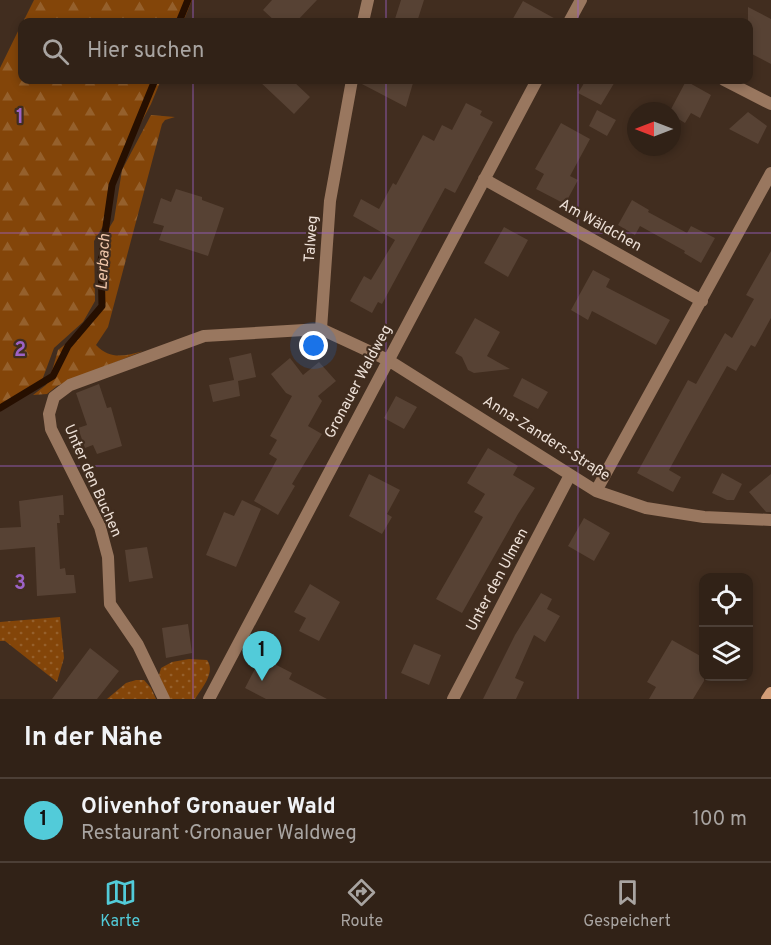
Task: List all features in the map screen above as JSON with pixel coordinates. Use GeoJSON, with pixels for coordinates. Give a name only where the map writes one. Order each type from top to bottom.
{"type":"FeatureCollection","features":[{"type":"Feature","properties":{"kind":"street"},"geometry":{"type":"LineString","coordinates":[[364,18],[368,0]]}},
{"type":"Feature","properties":{"kind":"street"},"geometry":{"type":"LineString","coordinates":[[570,18],[581,0]]}},
{"type":"Feature","properties":{"kind":"street","name":"Talweg"},"geometry":{"type":"LineString","coordinates":[[321,329],[330,201],[351,84]]}},
{"type":"Feature","properties":{"kind":"street","name":"Gronauer Waldweg"},"geometry":{"type":"LineString","coordinates":[[209,699],[535,84]]}},
{"type":"Feature","properties":{"kind":"street"},"geometry":{"type":"LineString","coordinates":[[732,84],[771,104]]}},
{"type":"Feature","properties":{"kind":"street"},"geometry":{"type":"LineString","coordinates":[[596,491],[771,172]]}},
{"type":"Feature","properties":{"kind":"street","name":"Am Wäldchen"},"geometry":{"type":"LineString","coordinates":[[484,178],[702,301]]}},
{"type":"Feature","properties":{"kind":"street"},"geometry":{"type":"LineString","coordinates":[[321,329],[388,360]]}},
{"type":"Feature","properties":{"kind":"street","name":"Unter den Buchen"},"geometry":{"type":"LineString","coordinates":[[164,699],[138,645],[110,604],[108,557],[100,527],[51,429],[49,414],[54,397],[70,385],[204,336],[321,329]]}},
{"type":"Feature","properties":{"kind":"street","name":"Anna-Zanders-Straße"},"geometry":{"type":"LineString","coordinates":[[388,360],[596,491],[646,508],[704,517],[771,520]]}},
{"type":"Feature","properties":{"kind":"street","name":"Unter den Ulmen"},"geometry":{"type":"LineString","coordinates":[[453,699],[570,475]]}},
{"type":"Feature","properties":{"kind":"street"},"geometry":{"type":"LineString","coordinates":[[767,699],[771,693]]}},
{"type":"Feature","properties":{"kind":"green space"},"geometry":{"type":"Polygon","coordinates":[[[34,0],[192,0],[185,18],[25,18],[34,0]]]}},
{"type":"Feature","properties":{"kind":"green space"},"geometry":{"type":"Polygon","coordinates":[[[18,31],[18,84],[159,84],[117,168],[108,218],[94,241],[95,301],[83,322],[54,348],[41,383],[27,395],[0,409],[0,68],[18,31]]]}},
{"type":"Feature","properties":{"kind":"green space"},"geometry":{"type":"Polygon","coordinates":[[[151,115],[175,117],[165,120],[162,124],[108,327],[96,345],[107,353],[118,356],[143,351],[57,386],[47,394],[33,395],[46,385],[50,378],[58,350],[90,325],[104,304],[100,243],[114,220],[122,170],[151,115]]]}},
{"type":"Feature","properties":{"kind":"green space"},"geometry":{"type":"Polygon","coordinates":[[[60,617],[64,658],[57,682],[5,641],[0,641],[0,622],[60,617]]]}},
{"type":"Feature","properties":{"kind":"green space"},"geometry":{"type":"Polygon","coordinates":[[[189,659],[207,660],[210,670],[207,680],[195,699],[169,699],[159,675],[161,668],[172,662],[189,659]]]}},
{"type":"Feature","properties":{"kind":"green space"},"geometry":{"type":"Polygon","coordinates":[[[144,680],[156,699],[107,699],[126,683],[144,680]]]}},
{"type":"Feature","properties":{"kind":"building"},"geometry":{"type":"Polygon","coordinates":[[[272,0],[317,0],[300,18],[272,18],[263,10],[272,0]]]}},
{"type":"Feature","properties":{"kind":"building"},"geometry":{"type":"Polygon","coordinates":[[[401,0],[424,0],[418,18],[395,18],[401,0]]]}},
{"type":"Feature","properties":{"kind":"building"},"geometry":{"type":"Polygon","coordinates":[[[523,1],[554,18],[513,18],[523,1]]]}},
{"type":"Feature","properties":{"kind":"building"},"geometry":{"type":"Polygon","coordinates":[[[748,7],[771,19],[771,64],[753,55],[753,18],[748,18],[748,7]]]}},
{"type":"Feature","properties":{"kind":"building"},"geometry":{"type":"Polygon","coordinates":[[[262,84],[296,84],[310,97],[294,114],[262,84]]]}},
{"type":"Feature","properties":{"kind":"building"},"geometry":{"type":"Polygon","coordinates":[[[362,84],[413,84],[406,107],[362,84]]]}},
{"type":"Feature","properties":{"kind":"building"},"geometry":{"type":"Polygon","coordinates":[[[584,84],[614,84],[601,105],[578,93],[584,84]]]}},
{"type":"Feature","properties":{"kind":"building"},"geometry":{"type":"Polygon","coordinates":[[[684,84],[691,84],[711,95],[700,118],[691,113],[685,123],[681,121],[681,102],[675,102],[684,84]]]}},
{"type":"Feature","properties":{"kind":"building"},"geometry":{"type":"Polygon","coordinates":[[[466,103],[482,111],[480,115],[493,122],[455,193],[445,188],[382,304],[378,302],[372,313],[350,301],[364,276],[371,280],[395,240],[353,216],[361,199],[379,209],[393,183],[396,185],[423,135],[434,141],[442,125],[452,130],[466,103]]]}},
{"type":"Feature","properties":{"kind":"building"},"geometry":{"type":"Polygon","coordinates":[[[597,110],[616,120],[607,136],[589,126],[597,110]]]}},
{"type":"Feature","properties":{"kind":"building"},"geometry":{"type":"Polygon","coordinates":[[[748,112],[767,126],[758,144],[729,129],[748,112]]]}},
{"type":"Feature","properties":{"kind":"building"},"geometry":{"type":"Polygon","coordinates":[[[561,123],[590,139],[570,176],[578,180],[565,204],[536,189],[544,174],[535,169],[561,123]]]}},
{"type":"Feature","properties":{"kind":"building"},"geometry":{"type":"Polygon","coordinates":[[[176,189],[202,197],[202,200],[224,208],[208,256],[159,240],[164,226],[153,223],[161,198],[171,202],[176,189]]]}},
{"type":"Feature","properties":{"kind":"building"},"geometry":{"type":"Polygon","coordinates":[[[632,200],[649,210],[648,212],[687,233],[691,226],[715,238],[701,263],[684,253],[685,251],[640,226],[635,235],[618,225],[632,200]]]}},
{"type":"Feature","properties":{"kind":"building"},"geometry":{"type":"Polygon","coordinates":[[[504,227],[528,240],[508,277],[484,263],[504,227]]]}},
{"type":"Feature","properties":{"kind":"building"},"geometry":{"type":"Polygon","coordinates":[[[771,251],[771,318],[755,347],[751,345],[736,371],[727,366],[687,437],[669,470],[681,477],[673,492],[637,473],[688,380],[696,384],[725,333],[732,338],[754,299],[746,295],[771,251]]]}},
{"type":"Feature","properties":{"kind":"building"},"geometry":{"type":"Polygon","coordinates":[[[593,270],[610,279],[606,287],[670,320],[656,345],[592,311],[588,320],[571,310],[593,270]]]}},
{"type":"Feature","properties":{"kind":"building"},"geometry":{"type":"Polygon","coordinates":[[[475,318],[500,332],[487,356],[510,369],[474,373],[468,370],[462,357],[455,353],[475,318]]]}},
{"type":"Feature","properties":{"kind":"building"},"geometry":{"type":"Polygon","coordinates":[[[251,353],[256,377],[238,381],[240,396],[213,402],[209,385],[234,380],[229,358],[251,353]]]}},
{"type":"Feature","properties":{"kind":"building"},"geometry":{"type":"Polygon","coordinates":[[[290,358],[303,375],[319,362],[336,381],[318,396],[322,401],[308,426],[322,434],[292,484],[295,486],[278,515],[254,501],[277,459],[269,454],[277,440],[270,436],[292,396],[286,393],[271,374],[290,358]]]}},
{"type":"Feature","properties":{"kind":"building"},"geometry":{"type":"Polygon","coordinates":[[[522,378],[548,392],[538,409],[513,396],[522,378]]]}},
{"type":"Feature","properties":{"kind":"building"},"geometry":{"type":"Polygon","coordinates":[[[99,384],[107,408],[111,407],[122,446],[97,454],[93,445],[85,448],[78,428],[87,425],[76,393],[99,384]]]}},
{"type":"Feature","properties":{"kind":"building"},"geometry":{"type":"Polygon","coordinates":[[[396,396],[417,407],[404,429],[384,418],[396,396]]]}},
{"type":"Feature","properties":{"kind":"building"},"geometry":{"type":"Polygon","coordinates":[[[488,448],[518,466],[513,475],[535,488],[462,613],[436,599],[483,517],[474,512],[485,494],[467,483],[488,448]]]}},
{"type":"Feature","properties":{"kind":"building"},"geometry":{"type":"Polygon","coordinates":[[[722,473],[742,484],[734,500],[727,500],[712,493],[722,473]]]}},
{"type":"Feature","properties":{"kind":"building"},"geometry":{"type":"Polygon","coordinates":[[[369,474],[400,490],[387,514],[392,517],[382,534],[349,516],[369,474]]]}},
{"type":"Feature","properties":{"kind":"building"},"geometry":{"type":"Polygon","coordinates":[[[771,474],[771,512],[766,512],[749,492],[771,474]]]}},
{"type":"Feature","properties":{"kind":"building"},"geometry":{"type":"Polygon","coordinates":[[[63,495],[64,515],[59,515],[60,523],[57,523],[60,569],[65,568],[66,575],[74,575],[76,593],[37,596],[35,547],[0,550],[0,528],[21,527],[19,501],[63,495]]]}},
{"type":"Feature","properties":{"kind":"building"},"geometry":{"type":"Polygon","coordinates":[[[242,500],[261,509],[236,567],[206,555],[224,512],[234,516],[242,500]]]}},
{"type":"Feature","properties":{"kind":"building"},"geometry":{"type":"Polygon","coordinates":[[[584,518],[610,533],[594,561],[568,546],[584,518]]]}},
{"type":"Feature","properties":{"kind":"building"},"geometry":{"type":"Polygon","coordinates":[[[147,547],[153,578],[129,582],[125,550],[147,547]]]}},
{"type":"Feature","properties":{"kind":"building"},"geometry":{"type":"Polygon","coordinates":[[[310,584],[340,602],[319,641],[299,631],[306,618],[294,612],[310,584]]]}},
{"type":"Feature","properties":{"kind":"building"},"geometry":{"type":"Polygon","coordinates":[[[541,593],[552,599],[547,609],[560,616],[545,642],[534,635],[515,678],[524,682],[516,699],[483,699],[515,635],[541,593]]]}},
{"type":"Feature","properties":{"kind":"building"},"geometry":{"type":"Polygon","coordinates":[[[188,624],[192,653],[166,658],[162,628],[188,624]]]}},
{"type":"Feature","properties":{"kind":"building"},"geometry":{"type":"Polygon","coordinates":[[[672,640],[699,655],[699,681],[704,681],[693,699],[649,699],[656,687],[647,682],[672,640]]]}},
{"type":"Feature","properties":{"kind":"building"},"geometry":{"type":"Polygon","coordinates":[[[414,644],[441,655],[429,685],[401,673],[414,644]]]}},
{"type":"Feature","properties":{"kind":"building"},"geometry":{"type":"Polygon","coordinates":[[[90,648],[119,671],[97,699],[52,699],[90,648]]]}},
{"type":"Feature","properties":{"kind":"building"},"geometry":{"type":"Polygon","coordinates":[[[261,657],[292,673],[289,679],[327,699],[266,699],[245,688],[261,657]]]}},
{"type":"Feature","properties":{"kind":"waterway","name":"Lerbach"},"geometry":{"type":"LineString","coordinates":[[181,18],[188,0]]}},
{"type":"Feature","properties":{"kind":"waterway","name":"Lerbach"},"geometry":{"type":"LineString","coordinates":[[0,408],[53,376],[68,346],[102,306],[101,261],[112,185],[153,84]]}},
{"type":"Feature","properties":{"kind":"place","name":"Olivenhof Gronauer Wald"},"geometry":{"type":"Point","coordinates":[262,681]}}]}
